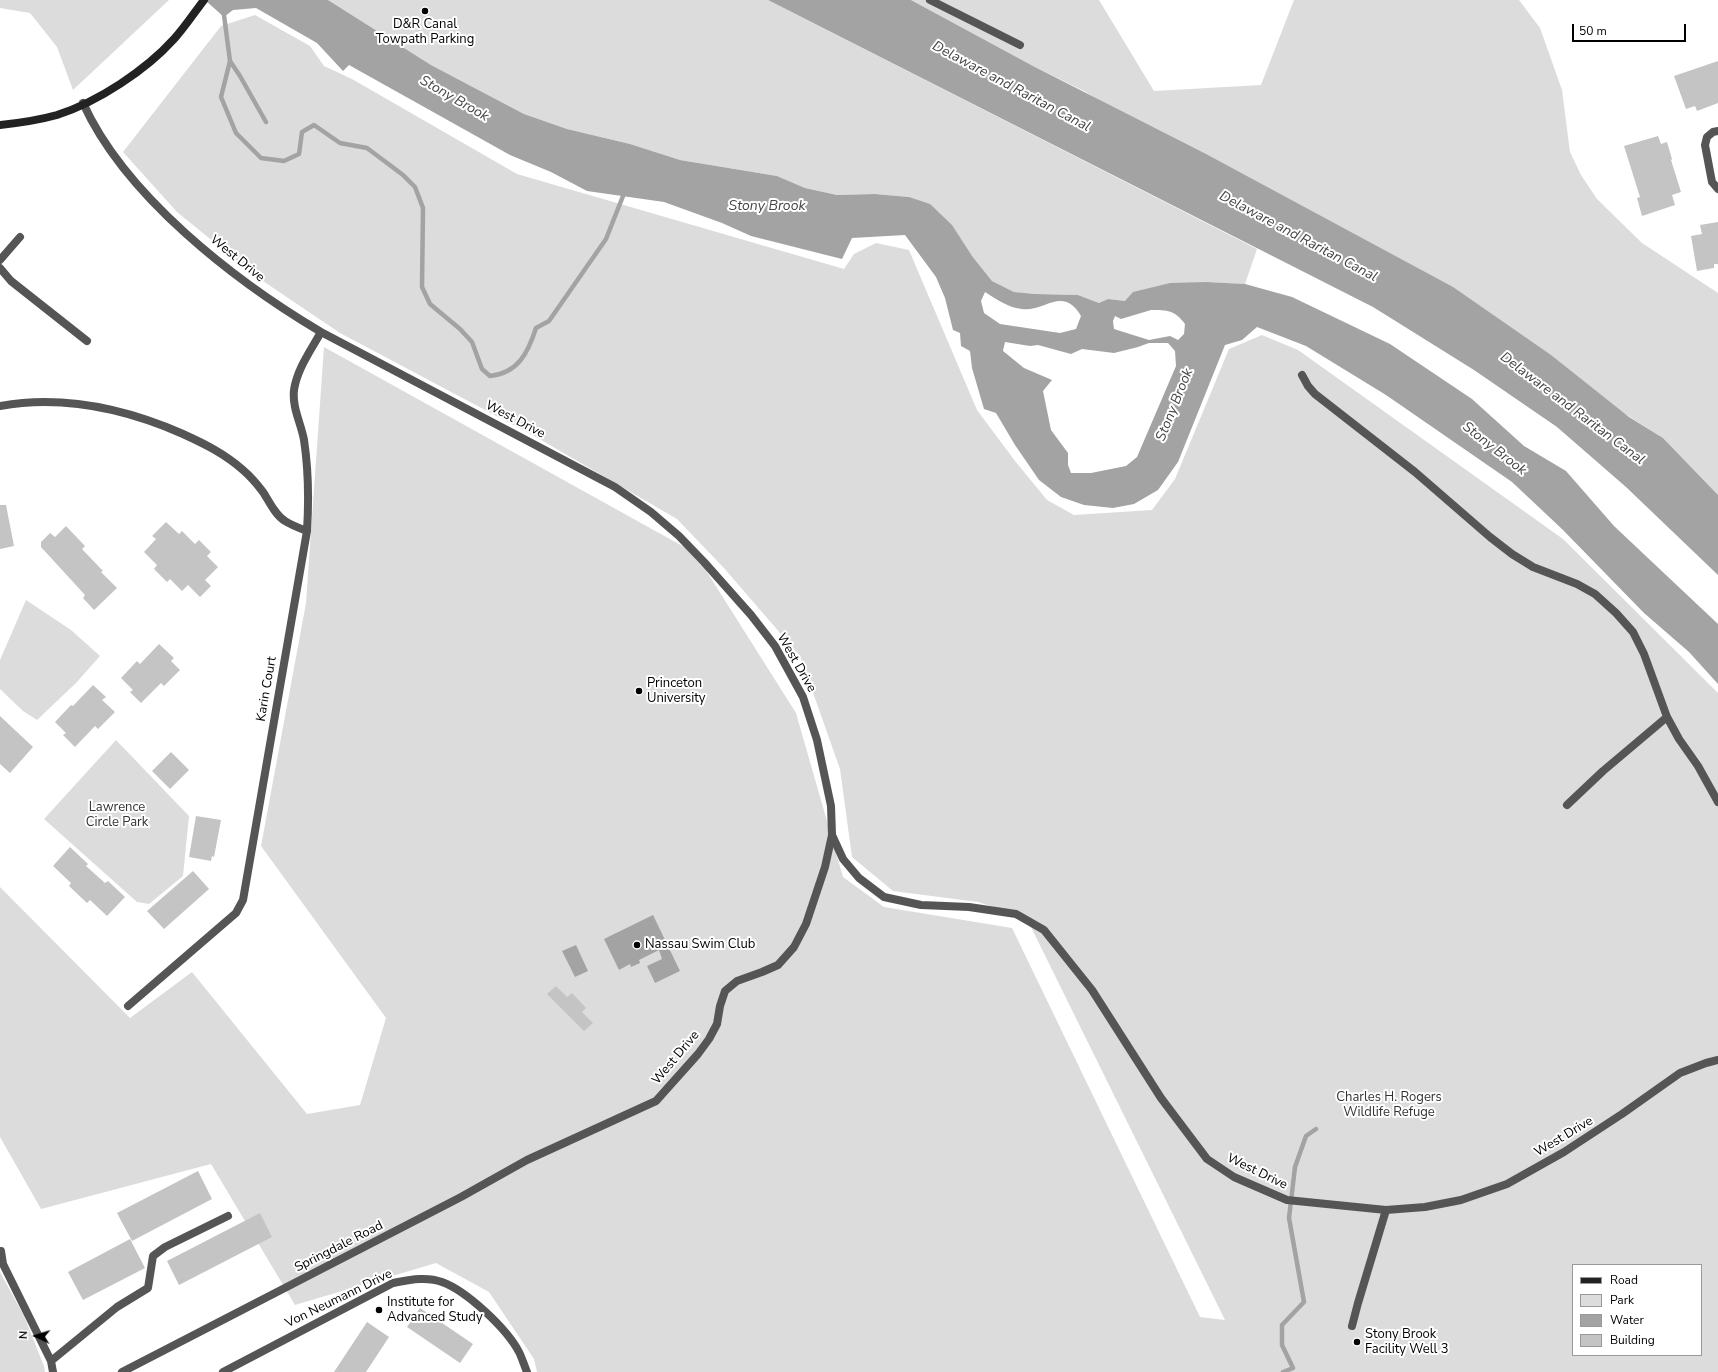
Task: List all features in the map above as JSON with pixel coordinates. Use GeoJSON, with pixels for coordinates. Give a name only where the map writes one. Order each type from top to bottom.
{"type":"FeatureCollection","features":[{"type":"Feature","properties":{"kind":"main road"},"geometry":{"type":"LineString","coordinates":[[0,125],[43,118],[68,111],[110,89],[146,66],[174,39],[204,0]]}},
{"type":"Feature","properties":{"kind":"street"},"geometry":{"type":"LineString","coordinates":[[930,0],[1020,45]]}},
{"type":"Feature","properties":{"kind":"street","name":"West Drive"},"geometry":{"type":"LineString","coordinates":[[83,103],[97,131],[122,166],[149,197],[186,233],[256,290],[287,312],[321,332],[615,487],[651,512],[679,536],[751,615],[775,646],[803,697],[817,740],[831,806],[832,835],[825,867],[806,924],[794,947],[778,965],[737,981],[725,991],[720,1006],[717,1024],[709,1039],[698,1054],[656,1101],[565,1142]]}},
{"type":"Feature","properties":{"kind":"street"},"geometry":{"type":"LineString","coordinates":[[1718,131],[1713,132],[1707,137],[1705,145],[1712,182],[1718,188]]}},
{"type":"Feature","properties":{"kind":"street"},"geometry":{"type":"LineString","coordinates":[[0,260],[20,237]]}},
{"type":"Feature","properties":{"kind":"street"},"geometry":{"type":"LineString","coordinates":[[0,268],[11,281],[87,342]]}},
{"type":"Feature","properties":{"kind":"street","name":"Karin Court"},"geometry":{"type":"LineString","coordinates":[[128,1006],[236,913],[242,900],[307,531],[310,496],[308,465],[304,438],[294,404],[294,390],[299,373],[321,332]]}},
{"type":"Feature","properties":{"kind":"street"},"geometry":{"type":"LineString","coordinates":[[1302,375],[1308,386],[1315,394],[1415,472],[1490,537],[1512,554],[1533,567],[1578,584],[1595,594],[1616,613],[1633,632],[1644,654],[1667,717],[1679,739],[1698,766],[1718,802]]}},
{"type":"Feature","properties":{"kind":"street"},"geometry":{"type":"LineString","coordinates":[[0,406],[33,402],[84,404],[115,410],[142,418],[175,431],[204,444],[229,458],[248,474],[284,521],[307,531]]}},
{"type":"Feature","properties":{"kind":"street"},"geometry":{"type":"LineString","coordinates":[[1567,805],[1608,766],[1667,717]]}},
{"type":"Feature","properties":{"kind":"street","name":"West Drive"},"geometry":{"type":"LineString","coordinates":[[832,835],[843,859],[859,878],[884,896],[921,905],[969,907],[1016,914],[1044,930],[1092,990],[1161,1098],[1207,1159],[1234,1177],[1287,1200],[1386,1210],[1425,1207],[1461,1200],[1507,1184],[1564,1152],[1609,1123],[1680,1073],[1718,1060]]}},
{"type":"Feature","properties":{"kind":"street","name":"Springdale Road"},"geometry":{"type":"LineString","coordinates":[[122,1372],[565,1142]]}},
{"type":"Feature","properties":{"kind":"street"},"geometry":{"type":"LineString","coordinates":[[1352,1326],[1386,1210]]}},
{"type":"Feature","properties":{"kind":"street"},"geometry":{"type":"LineString","coordinates":[[52,1361],[117,1307],[148,1288],[153,1256],[165,1247],[228,1216]]}},
{"type":"Feature","properties":{"kind":"street"},"geometry":{"type":"LineString","coordinates":[[1,1251],[3,1264],[52,1361],[53,1372]]}},
{"type":"Feature","properties":{"kind":"street","name":"Von Neumann Drive"},"geometry":{"type":"LineString","coordinates":[[222,1372],[393,1283],[416,1278],[442,1282],[469,1297],[496,1322],[519,1351],[527,1372]]}},
{"type":"Feature","properties":{"kind":"green space"},"geometry":{"type":"Polygon","coordinates":[[[0,0],[169,0],[73,90],[57,47],[30,13],[0,8],[0,0]]]}},
{"type":"Feature","properties":{"kind":"green space"},"geometry":{"type":"Polygon","coordinates":[[[328,0],[768,0],[1257,249],[1245,284],[1207,282],[1125,301],[1108,299],[1099,303],[1078,295],[1014,292],[992,281],[972,256],[909,197],[875,194],[837,195],[805,188],[777,176],[680,160],[630,144],[567,129],[524,114],[431,65],[328,0]]]}},
{"type":"Feature","properties":{"kind":"green space"},"geometry":{"type":"Polygon","coordinates":[[[911,0],[1099,0],[1154,91],[1261,85],[1294,0],[1519,0],[1540,28],[1562,90],[1570,152],[1581,175],[1597,199],[1642,243],[1718,293],[1718,495],[1663,438],[1630,417],[1084,91],[1033,66],[911,0]]]}},
{"type":"Feature","properties":{"kind":"green space","name":"Charles H. Rogers Wildlife Refuge"},"geometry":{"type":"Polygon","coordinates":[[[255,15],[310,46],[324,66],[352,79],[517,174],[844,269],[854,254],[876,243],[909,250],[977,410],[1015,461],[1047,500],[1074,515],[1152,510],[1175,479],[1229,349],[1262,335],[1298,350],[1563,539],[1718,693],[1718,1372],[537,1372],[534,1359],[489,1292],[436,1263],[295,1305],[211,1164],[41,1209],[0,1137],[0,887],[130,1018],[192,972],[307,1114],[360,1105],[386,1018],[261,846],[306,603],[324,347],[695,553],[796,713],[843,877],[884,907],[1012,928],[1200,1317],[1225,1320],[1026,917],[978,902],[893,891],[852,857],[840,769],[800,656],[723,567],[677,519],[536,437],[340,333],[257,277],[177,212],[123,152],[221,26],[255,15]]]}},
{"type":"Feature","properties":{"kind":"green space"},"geometry":{"type":"Polygon","coordinates":[[[26,600],[71,630],[100,656],[76,683],[37,720],[23,711],[0,689],[0,660],[26,600]]]}},
{"type":"Feature","properties":{"kind":"green space","name":"Lawrence Circle Park"},"geometry":{"type":"Polygon","coordinates":[[[116,740],[189,816],[183,876],[149,904],[137,902],[44,819],[116,740]]]}},
{"type":"Feature","properties":{"kind":"green space"},"geometry":{"type":"Polygon","coordinates":[[[0,1272],[24,1316],[45,1372],[0,1372],[0,1272]]]}},
{"type":"Feature","properties":{"kind":"water","name":"Stony Brook"},"geometry":{"type":"Polygon","coordinates":[[[205,0],[328,0],[431,65],[524,114],[567,129],[630,144],[680,160],[777,176],[805,188],[837,195],[875,194],[909,197],[930,204],[952,225],[972,256],[992,281],[1014,292],[1078,295],[1099,303],[1108,299],[1125,301],[1133,292],[1170,283],[1207,282],[1245,284],[1292,297],[1390,344],[1472,399],[1524,446],[1566,471],[1614,526],[1718,624],[1718,684],[1689,652],[1644,613],[1562,529],[1512,482],[1386,395],[1306,346],[1257,327],[1242,340],[1225,345],[1178,462],[1158,490],[1134,504],[1113,508],[1084,505],[1061,497],[1039,480],[1015,445],[996,413],[984,409],[972,368],[970,351],[961,346],[960,333],[953,330],[945,298],[936,277],[905,235],[852,238],[842,259],[751,236],[722,223],[664,202],[587,191],[551,172],[510,155],[349,65],[343,71],[317,43],[256,8],[233,10],[224,17],[205,0]],[[985,292],[981,301],[984,313],[1000,324],[1060,333],[1076,329],[1081,316],[1074,307],[1067,302],[1053,302],[1030,309],[1022,309],[1007,305],[985,292]],[[1151,310],[1121,319],[1115,316],[1113,321],[1114,329],[1149,340],[1170,336],[1178,340],[1184,334],[1185,324],[1181,319],[1174,313],[1162,310],[1151,310]],[[1005,342],[1003,351],[1024,368],[1052,380],[1043,391],[1051,430],[1068,453],[1068,465],[1071,473],[1091,473],[1126,466],[1137,457],[1176,366],[1175,351],[1168,343],[1149,343],[1114,353],[1082,349],[1071,354],[1038,345],[1030,346],[1005,342]]]}},
{"type":"Feature","properties":{"kind":"water","name":"Delaware and Raritan Canal"},"geometry":{"type":"Polygon","coordinates":[[[768,0],[911,0],[1033,66],[1206,154],[1453,287],[1551,355],[1629,417],[1663,438],[1718,495],[1718,575],[1626,487],[1557,427],[1474,370],[1373,307],[768,0]]]}},
{"type":"Feature","properties":{"kind":"water","name":"Nassau Swim Club"},"geometry":{"type":"Polygon","coordinates":[[[653,915],[680,971],[655,983],[647,966],[662,959],[659,950],[639,960],[640,963],[631,967],[630,964],[619,970],[604,939],[653,915]]]}},
{"type":"Feature","properties":{"kind":"water"},"geometry":{"type":"Polygon","coordinates":[[[576,945],[588,971],[575,977],[562,951],[576,945]]]}},
{"type":"Feature","properties":{"kind":"building"},"geometry":{"type":"Polygon","coordinates":[[[1718,61],[1718,103],[1697,111],[1695,106],[1686,109],[1674,76],[1718,61]]]}},
{"type":"Feature","properties":{"kind":"building"},"geometry":{"type":"Polygon","coordinates":[[[1658,136],[1661,144],[1667,142],[1681,192],[1672,195],[1675,205],[1642,216],[1637,198],[1640,197],[1624,146],[1658,136]]]}},
{"type":"Feature","properties":{"kind":"building"},"geometry":{"type":"Polygon","coordinates":[[[1718,222],[1718,264],[1714,264],[1714,268],[1697,271],[1691,236],[1702,234],[1700,225],[1718,222]]]}},
{"type":"Feature","properties":{"kind":"building"},"geometry":{"type":"Polygon","coordinates":[[[0,505],[6,505],[14,546],[0,549],[0,505]]]}},
{"type":"Feature","properties":{"kind":"building"},"geometry":{"type":"Polygon","coordinates":[[[166,522],[179,534],[182,531],[195,544],[199,540],[211,552],[207,556],[218,567],[205,580],[211,586],[200,597],[188,585],[182,591],[170,579],[167,582],[154,569],[157,565],[144,552],[156,539],[152,536],[166,522]]]}},
{"type":"Feature","properties":{"kind":"building"},"geometry":{"type":"Polygon","coordinates":[[[66,526],[85,546],[82,549],[103,571],[101,572],[117,588],[94,610],[83,598],[85,595],[41,547],[41,542],[50,533],[55,537],[66,526]]]}},
{"type":"Feature","properties":{"kind":"building"},"geometry":{"type":"Polygon","coordinates":[[[159,644],[174,658],[171,661],[180,670],[164,686],[161,683],[141,703],[130,692],[133,690],[121,678],[137,661],[140,664],[159,644]]]}},
{"type":"Feature","properties":{"kind":"building"},"geometry":{"type":"Polygon","coordinates":[[[93,685],[106,697],[102,700],[115,712],[98,729],[95,726],[75,747],[63,735],[66,733],[55,722],[93,685]]]}},
{"type":"Feature","properties":{"kind":"building"},"geometry":{"type":"Polygon","coordinates":[[[0,716],[33,747],[10,773],[0,764],[0,716]]]}},
{"type":"Feature","properties":{"kind":"building"},"geometry":{"type":"Polygon","coordinates":[[[171,752],[189,770],[170,789],[152,771],[171,752]]]}},
{"type":"Feature","properties":{"kind":"building"},"geometry":{"type":"Polygon","coordinates":[[[196,816],[221,820],[214,857],[212,856],[211,861],[189,857],[196,816]]]}},
{"type":"Feature","properties":{"kind":"building"},"geometry":{"type":"Polygon","coordinates":[[[70,847],[88,864],[86,866],[105,883],[108,881],[125,897],[107,916],[90,900],[87,903],[69,886],[71,883],[53,866],[70,847]]]}},
{"type":"Feature","properties":{"kind":"building"},"geometry":{"type":"Polygon","coordinates":[[[193,871],[209,889],[164,929],[147,911],[193,871]]]}},
{"type":"Feature","properties":{"kind":"building"},"geometry":{"type":"Polygon","coordinates":[[[556,986],[567,997],[572,993],[586,1008],[582,1012],[593,1023],[584,1031],[547,994],[556,986]]]}},
{"type":"Feature","properties":{"kind":"building"},"geometry":{"type":"Polygon","coordinates":[[[198,1171],[212,1199],[132,1241],[117,1213],[198,1171]]]}},
{"type":"Feature","properties":{"kind":"building"},"geometry":{"type":"Polygon","coordinates":[[[260,1213],[272,1237],[179,1285],[167,1261],[260,1213]]]}},
{"type":"Feature","properties":{"kind":"building"},"geometry":{"type":"Polygon","coordinates":[[[130,1239],[145,1268],[83,1300],[68,1272],[130,1239]]]}},
{"type":"Feature","properties":{"kind":"building"},"geometry":{"type":"Polygon","coordinates":[[[420,1308],[473,1344],[460,1363],[407,1327],[420,1308]]]}},
{"type":"Feature","properties":{"kind":"building"},"geometry":{"type":"Polygon","coordinates":[[[367,1322],[389,1337],[366,1372],[334,1372],[367,1322]]]}},
{"type":"Feature","properties":{"kind":"waterway"},"geometry":{"type":"LineString","coordinates":[[222,0],[230,61],[221,97],[236,133],[261,158],[284,161],[299,154],[302,132],[314,125],[340,143],[367,148],[403,175],[415,187],[423,208],[422,287],[430,304],[460,329],[472,342],[482,369],[490,376],[508,371],[515,366],[529,346],[536,328],[549,321],[606,239],[625,191]]}},
{"type":"Feature","properties":{"kind":"waterway"},"geometry":{"type":"LineString","coordinates":[[230,61],[266,122]]}},
{"type":"Feature","properties":{"kind":"waterway"},"geometry":{"type":"LineString","coordinates":[[1283,1372],[1293,1368],[1282,1345],[1282,1325],[1304,1302],[1289,1218],[1295,1167],[1306,1136],[1316,1129]]}},
{"type":"Feature","properties":{"kind":"place","name":"D&R Canal Towpath Parking"},"geometry":{"type":"Point","coordinates":[425,11]}},
{"type":"Feature","properties":{"kind":"place","name":"Princeton University"},"geometry":{"type":"Point","coordinates":[639,691]}},
{"type":"Feature","properties":{"kind":"place","name":"Nassau Swim Club"},"geometry":{"type":"Point","coordinates":[637,945]}},
{"type":"Feature","properties":{"kind":"place","name":"Institute for Advanced Study"},"geometry":{"type":"Point","coordinates":[379,1310]}},
{"type":"Feature","properties":{"kind":"place","name":"Stony Brook Facility Well 3"},"geometry":{"type":"Point","coordinates":[1357,1342]}}]}
